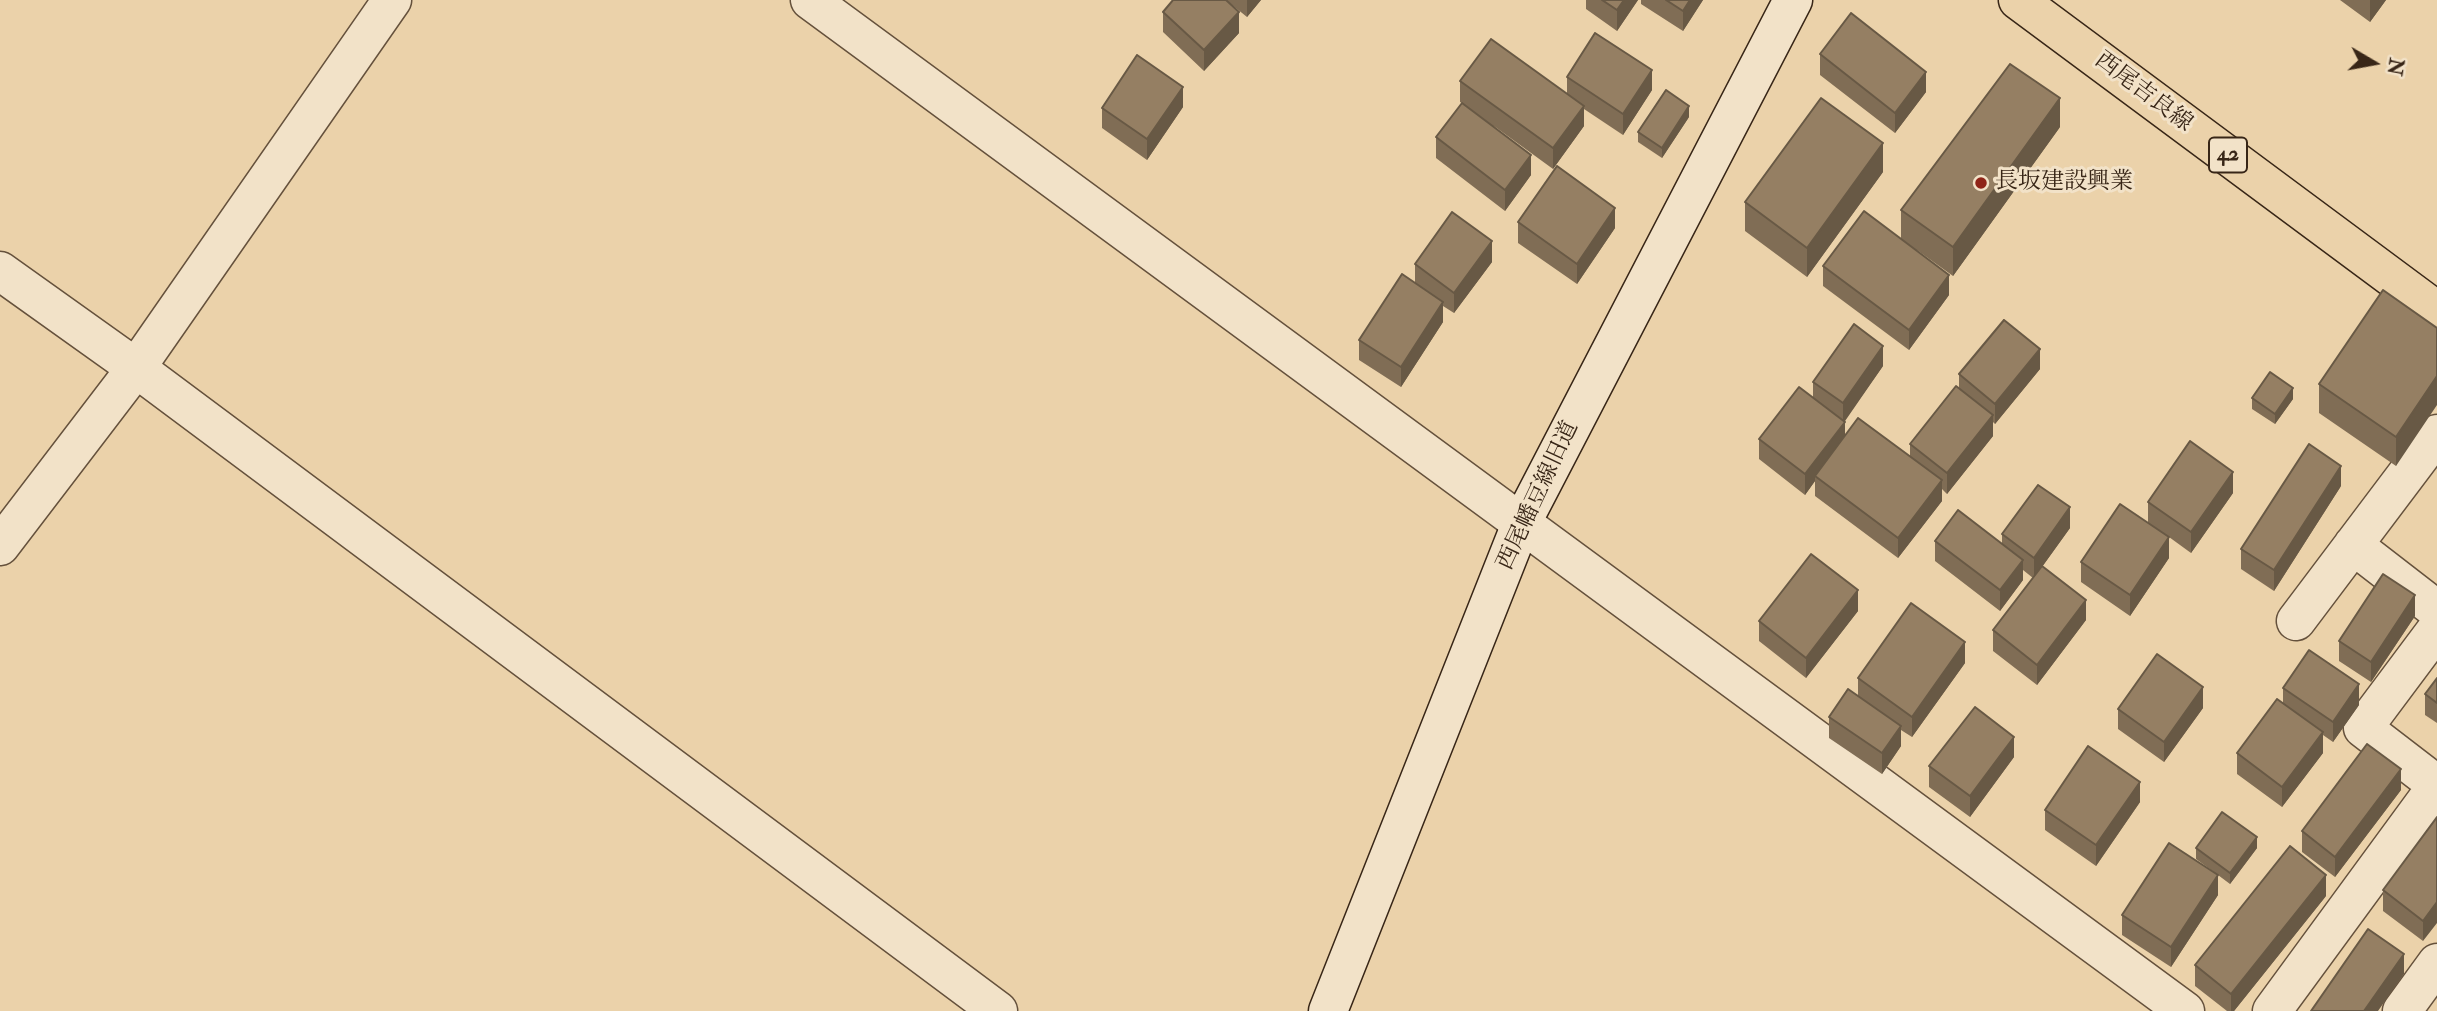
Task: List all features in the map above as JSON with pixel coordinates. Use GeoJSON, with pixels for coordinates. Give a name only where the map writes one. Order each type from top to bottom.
{"type":"FeatureCollection","features":[{"type":"Feature","properties":{"kind":"main road","name":"西尾吉良線"},"geometry":{"type":"LineString","coordinates":[[2018,0],[2437,311]]}},
{"type":"Feature","properties":{"kind":"street"},"geometry":{"type":"LineString","coordinates":[[0,545],[136,368],[393,0]]}},
{"type":"Feature","properties":{"kind":"street"},"geometry":{"type":"LineString","coordinates":[[810,0],[2185,1011]]}},
{"type":"Feature","properties":{"kind":"street","name":"西尾幡豆線旧道"},"geometry":{"type":"LineString","coordinates":[[1328,1011],[1521,524],[1793,0]]}},
{"type":"Feature","properties":{"kind":"street"},"geometry":{"type":"LineString","coordinates":[[0,271],[136,368],[998,1011]]}},
{"type":"Feature","properties":{"kind":"street"},"geometry":{"type":"LineString","coordinates":[[2296,621],[2437,434]]}},
{"type":"Feature","properties":{"kind":"street"},"geometry":{"type":"LineString","coordinates":[[2353,545],[2437,610]]}},
{"type":"Feature","properties":{"kind":"street"},"geometry":{"type":"LineString","coordinates":[[2272,1011],[2437,785],[2363,728],[2437,629]]}},
{"type":"Feature","properties":{"kind":"street"},"geometry":{"type":"LineString","coordinates":[[2402,1011],[2437,963]]}},
{"type":"Feature","properties":{"kind":"building"},"geometry":{"type":"Polygon","coordinates":[[[1173,0],[1226,0],[1239,12],[1204,50],[1163,12],[1173,0]]]}},
{"type":"Feature","properties":{"kind":"building"},"geometry":{"type":"Polygon","coordinates":[[[1602,0],[1624,0],[1617,10],[1602,0]]]}},
{"type":"Feature","properties":{"kind":"building"},"geometry":{"type":"Polygon","coordinates":[[[1666,0],[1690,0],[1683,11],[1666,0]]]}},
{"type":"Feature","properties":{"kind":"building"},"geometry":{"type":"Polygon","coordinates":[[[1851,13],[1926,72],[1895,113],[1820,54],[1851,13]]]}},
{"type":"Feature","properties":{"kind":"building"},"geometry":{"type":"Polygon","coordinates":[[[1595,33],[1652,70],[1623,114],[1567,77],[1595,33]]]}},
{"type":"Feature","properties":{"kind":"building"},"geometry":{"type":"Polygon","coordinates":[[[1491,39],[1584,106],[1553,148],[1460,81],[1491,39]]]}},
{"type":"Feature","properties":{"kind":"building"},"geometry":{"type":"Polygon","coordinates":[[[1137,55],[1183,87],[1147,139],[1102,108],[1137,55]]]}},
{"type":"Feature","properties":{"kind":"building","name":"長坂建設興業"},"geometry":{"type":"Polygon","coordinates":[[[2010,64],[2060,98],[1953,247],[1901,210],[2010,64]]]}},
{"type":"Feature","properties":{"kind":"building"},"geometry":{"type":"Polygon","coordinates":[[[1666,90],[1689,106],[1662,148],[1638,132],[1666,90]]]}},
{"type":"Feature","properties":{"kind":"building"},"geometry":{"type":"Polygon","coordinates":[[[1821,98],[1883,143],[1807,248],[1745,202],[1821,98]]]}},
{"type":"Feature","properties":{"kind":"building"},"geometry":{"type":"Polygon","coordinates":[[[1462,103],[1531,155],[1505,190],[1436,137],[1462,103]]]}},
{"type":"Feature","properties":{"kind":"building"},"geometry":{"type":"Polygon","coordinates":[[[1557,166],[1615,208],[1577,264],[1518,222],[1557,166]]]}},
{"type":"Feature","properties":{"kind":"building"},"geometry":{"type":"Polygon","coordinates":[[[1864,211],[1949,275],[1909,330],[1823,266],[1864,211]]]}},
{"type":"Feature","properties":{"kind":"building"},"geometry":{"type":"Polygon","coordinates":[[[1452,212],[1492,241],[1454,293],[1415,264],[1452,212]]]}},
{"type":"Feature","properties":{"kind":"building"},"geometry":{"type":"Polygon","coordinates":[[[1402,274],[1443,302],[1401,367],[1359,340],[1402,274]]]}},
{"type":"Feature","properties":{"kind":"building"},"geometry":{"type":"Polygon","coordinates":[[[2383,290],[2437,328],[2437,376],[2396,437],[2319,384],[2383,290]]]}},
{"type":"Feature","properties":{"kind":"building"},"geometry":{"type":"Polygon","coordinates":[[[2004,320],[2040,349],[1995,404],[1959,374],[2004,320]]]}},
{"type":"Feature","properties":{"kind":"building"},"geometry":{"type":"Polygon","coordinates":[[[1854,324],[1883,346],[1843,403],[1813,382],[1854,324]]]}},
{"type":"Feature","properties":{"kind":"building"},"geometry":{"type":"Polygon","coordinates":[[[2270,372],[2293,388],[2275,414],[2252,398],[2270,372]]]}},
{"type":"Feature","properties":{"kind":"building"},"geometry":{"type":"Polygon","coordinates":[[[1956,386],[1993,415],[1947,473],[1910,444],[1956,386]]]}},
{"type":"Feature","properties":{"kind":"building"},"geometry":{"type":"Polygon","coordinates":[[[1799,387],[1845,422],[1805,474],[1759,439],[1799,387]]]}},
{"type":"Feature","properties":{"kind":"building"},"geometry":{"type":"Polygon","coordinates":[[[1858,418],[1942,480],[1898,538],[1815,476],[1858,418]]]}},
{"type":"Feature","properties":{"kind":"building"},"geometry":{"type":"Polygon","coordinates":[[[2190,441],[2233,472],[2191,532],[2148,502],[2190,441]]]}},
{"type":"Feature","properties":{"kind":"building"},"geometry":{"type":"Polygon","coordinates":[[[2309,444],[2341,466],[2274,570],[2241,549],[2309,444]]]}},
{"type":"Feature","properties":{"kind":"building"},"geometry":{"type":"Polygon","coordinates":[[[2038,485],[2070,507],[2034,558],[2002,534],[2038,485]]]}},
{"type":"Feature","properties":{"kind":"building"},"geometry":{"type":"Polygon","coordinates":[[[2120,504],[2169,537],[2130,595],[2081,562],[2120,504]]]}},
{"type":"Feature","properties":{"kind":"building"},"geometry":{"type":"Polygon","coordinates":[[[1958,510],[2023,560],[2000,590],[1935,541],[1958,510]]]}},
{"type":"Feature","properties":{"kind":"building"},"geometry":{"type":"Polygon","coordinates":[[[1811,554],[1858,590],[1806,658],[1759,621],[1811,554]]]}},
{"type":"Feature","properties":{"kind":"building"},"geometry":{"type":"Polygon","coordinates":[[[2042,566],[2086,600],[2037,665],[1993,630],[2042,566]]]}},
{"type":"Feature","properties":{"kind":"building"},"geometry":{"type":"Polygon","coordinates":[[[2383,574],[2415,595],[2371,662],[2339,641],[2383,574]]]}},
{"type":"Feature","properties":{"kind":"building"},"geometry":{"type":"Polygon","coordinates":[[[1911,603],[1965,642],[1912,717],[1858,678],[1911,603]]]}},
{"type":"Feature","properties":{"kind":"building"},"geometry":{"type":"Polygon","coordinates":[[[2309,650],[2359,684],[2333,722],[2283,688],[2309,650]]]}},
{"type":"Feature","properties":{"kind":"building"},"geometry":{"type":"Polygon","coordinates":[[[2157,654],[2203,687],[2164,742],[2118,709],[2157,654]]]}},
{"type":"Feature","properties":{"kind":"building"},"geometry":{"type":"Polygon","coordinates":[[[2437,678],[2437,703],[2425,694],[2437,678]]]}},
{"type":"Feature","properties":{"kind":"building"},"geometry":{"type":"Polygon","coordinates":[[[1848,689],[1901,726],[1882,753],[1829,717],[1848,689]]]}},
{"type":"Feature","properties":{"kind":"building"},"geometry":{"type":"Polygon","coordinates":[[[2277,699],[2323,732],[2282,787],[2237,753],[2277,699]]]}},
{"type":"Feature","properties":{"kind":"building"},"geometry":{"type":"Polygon","coordinates":[[[1975,707],[2014,737],[1970,796],[1929,766],[1975,707]]]}},
{"type":"Feature","properties":{"kind":"building"},"geometry":{"type":"Polygon","coordinates":[[[2367,744],[2401,769],[2335,857],[2302,831],[2367,744]]]}},
{"type":"Feature","properties":{"kind":"building"},"geometry":{"type":"Polygon","coordinates":[[[2088,746],[2140,782],[2096,845],[2045,810],[2088,746]]]}},
{"type":"Feature","properties":{"kind":"building"},"geometry":{"type":"Polygon","coordinates":[[[2222,812],[2257,837],[2230,873],[2196,848],[2222,812]]]}},
{"type":"Feature","properties":{"kind":"building"},"geometry":{"type":"Polygon","coordinates":[[[2437,817],[2437,902],[2423,921],[2383,890],[2437,817]]]}},
{"type":"Feature","properties":{"kind":"building"},"geometry":{"type":"Polygon","coordinates":[[[2169,843],[2218,875],[2171,947],[2122,915],[2169,843]]]}},
{"type":"Feature","properties":{"kind":"building"},"geometry":{"type":"Polygon","coordinates":[[[2290,846],[2326,875],[2231,994],[2195,965],[2290,846]]]}},
{"type":"Feature","properties":{"kind":"building"},"geometry":{"type":"Polygon","coordinates":[[[2368,929],[2404,954],[2364,1011],[2311,1011],[2368,929]]]}},
{"type":"Feature","properties":{"kind":"place","name":"長坂建設興業"},"geometry":{"type":"Point","coordinates":[1981,183]}}]}
